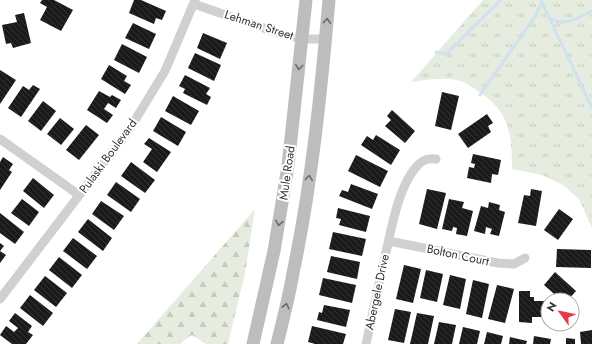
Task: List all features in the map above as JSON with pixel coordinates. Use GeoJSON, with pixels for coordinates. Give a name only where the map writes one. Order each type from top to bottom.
{"type":"FeatureCollection","features":[{"type":"Feature","properties":{"kind":"main road","name":"Mule Road"},"geometry":{"type":"LineString","coordinates":[[253,344],[282,207],[293,129],[306,0]]}},
{"type":"Feature","properties":{"kind":"main road","name":"Mule Road"},"geometry":{"type":"LineString","coordinates":[[277,344],[300,239],[317,120],[329,0]]}},
{"type":"Feature","properties":{"kind":"street","name":"Lehman Street"},"geometry":{"type":"LineString","coordinates":[[195,2],[278,33],[302,39],[326,39]]}},
{"type":"Feature","properties":{"kind":"street","name":"Pulaski Boulevard"},"geometry":{"type":"LineString","coordinates":[[0,299],[129,130],[165,71],[195,2]]}},
{"type":"Feature","properties":{"kind":"street"},"geometry":{"type":"LineString","coordinates":[[0,139],[80,195]]}},
{"type":"Feature","properties":{"kind":"street","name":"Abergele Drive"},"geometry":{"type":"LineString","coordinates":[[366,344],[399,200],[408,180],[420,164],[431,158],[436,159]]}},
{"type":"Feature","properties":{"kind":"street","name":"Bolton Court"},"geometry":{"type":"LineString","coordinates":[[389,241],[498,263],[514,264],[525,258]]}},
{"type":"Feature","properties":{"kind":"green space"},"geometry":{"type":"Polygon","coordinates":[[[483,0],[592,0],[592,228],[579,199],[563,185],[542,175],[512,169],[510,135],[507,125],[503,116],[489,100],[469,85],[460,81],[440,79],[411,82],[483,0]]]}},
{"type":"Feature","properties":{"kind":"green space"},"geometry":{"type":"Polygon","coordinates":[[[255,209],[245,273],[228,344],[206,344],[192,335],[179,344],[137,344],[255,209]]]}},
{"type":"Feature","properties":{"kind":"building"},"geometry":{"type":"Polygon","coordinates":[[[42,0],[54,0],[73,10],[61,31],[40,20],[47,7],[40,3],[42,0]]]}},
{"type":"Feature","properties":{"kind":"building"},"geometry":{"type":"Polygon","coordinates":[[[134,0],[141,0],[166,11],[162,20],[156,18],[154,24],[129,13],[134,0]]]}},
{"type":"Feature","properties":{"kind":"building"},"geometry":{"type":"Polygon","coordinates":[[[24,13],[31,43],[13,48],[11,43],[6,44],[2,25],[17,22],[15,15],[24,13]]]}},
{"type":"Feature","properties":{"kind":"building"},"geometry":{"type":"Polygon","coordinates":[[[133,23],[156,34],[149,49],[125,38],[133,23]]]}},
{"type":"Feature","properties":{"kind":"building"},"geometry":{"type":"Polygon","coordinates":[[[203,33],[227,43],[220,59],[197,48],[203,33]]]}},
{"type":"Feature","properties":{"kind":"building"},"geometry":{"type":"Polygon","coordinates":[[[122,44],[147,57],[139,73],[114,60],[122,44]]]}},
{"type":"Feature","properties":{"kind":"building"},"geometry":{"type":"Polygon","coordinates":[[[195,53],[221,65],[214,81],[188,68],[195,53]]]}},
{"type":"Feature","properties":{"kind":"building"},"geometry":{"type":"Polygon","coordinates":[[[109,65],[127,76],[124,81],[131,85],[125,94],[101,79],[109,65]]]}},
{"type":"Feature","properties":{"kind":"building"},"geometry":{"type":"Polygon","coordinates":[[[0,70],[16,80],[0,104],[0,70]]]}},
{"type":"Feature","properties":{"kind":"building"},"geometry":{"type":"Polygon","coordinates":[[[185,75],[210,88],[206,94],[211,97],[207,105],[183,93],[185,89],[179,86],[185,75]]]}},
{"type":"Feature","properties":{"kind":"building"},"geometry":{"type":"Polygon","coordinates":[[[33,85],[40,89],[21,117],[8,108],[23,86],[29,90],[33,85]]]}},
{"type":"Feature","properties":{"kind":"building"},"geometry":{"type":"Polygon","coordinates":[[[99,91],[110,97],[112,95],[121,100],[116,108],[108,103],[104,109],[113,115],[107,123],[87,110],[99,91]]]}},
{"type":"Feature","properties":{"kind":"building"},"geometry":{"type":"Polygon","coordinates":[[[442,92],[459,96],[451,130],[435,126],[442,92]]]}},
{"type":"Feature","properties":{"kind":"building"},"geometry":{"type":"Polygon","coordinates":[[[173,96],[199,111],[191,125],[165,111],[173,96]]]}},
{"type":"Feature","properties":{"kind":"building"},"geometry":{"type":"Polygon","coordinates":[[[43,101],[56,111],[41,131],[28,121],[43,101]]]}},
{"type":"Feature","properties":{"kind":"building"},"geometry":{"type":"Polygon","coordinates":[[[392,110],[415,131],[405,143],[385,126],[391,120],[387,116],[392,110]]]}},
{"type":"Feature","properties":{"kind":"building"},"geometry":{"type":"Polygon","coordinates":[[[487,114],[493,123],[488,126],[491,132],[468,148],[458,134],[487,114]]]}},
{"type":"Feature","properties":{"kind":"building"},"geometry":{"type":"Polygon","coordinates":[[[161,117],[186,132],[178,146],[153,131],[161,117]]]}},
{"type":"Feature","properties":{"kind":"building"},"geometry":{"type":"Polygon","coordinates":[[[60,118],[74,129],[61,145],[47,134],[60,118]]]}},
{"type":"Feature","properties":{"kind":"building"},"geometry":{"type":"Polygon","coordinates":[[[86,125],[99,135],[79,160],[66,150],[86,125]]]}},
{"type":"Feature","properties":{"kind":"building"},"geometry":{"type":"Polygon","coordinates":[[[376,135],[400,150],[391,165],[361,145],[367,136],[373,140],[376,135]]]}},
{"type":"Feature","properties":{"kind":"building"},"geometry":{"type":"Polygon","coordinates":[[[149,138],[171,152],[157,172],[143,162],[152,149],[144,144],[149,138]]]}},
{"type":"Feature","properties":{"kind":"building"},"geometry":{"type":"Polygon","coordinates":[[[473,154],[501,160],[498,175],[492,174],[491,183],[467,178],[469,167],[474,168],[475,164],[471,163],[473,154]]]}},
{"type":"Feature","properties":{"kind":"building"},"geometry":{"type":"Polygon","coordinates":[[[356,155],[388,171],[380,187],[348,171],[356,155]]]}},
{"type":"Feature","properties":{"kind":"building"},"geometry":{"type":"Polygon","coordinates":[[[3,157],[13,164],[9,170],[12,172],[0,190],[0,162],[3,157]]]}},
{"type":"Feature","properties":{"kind":"building"},"geometry":{"type":"Polygon","coordinates":[[[131,162],[155,180],[145,193],[121,176],[131,162]]]}},
{"type":"Feature","properties":{"kind":"building"},"geometry":{"type":"Polygon","coordinates":[[[33,178],[54,195],[44,208],[23,191],[33,178]]]}},
{"type":"Feature","properties":{"kind":"building"},"geometry":{"type":"Polygon","coordinates":[[[116,182],[140,199],[131,212],[107,195],[116,182]]]}},
{"type":"Feature","properties":{"kind":"building"},"geometry":{"type":"Polygon","coordinates":[[[351,184],[378,194],[372,209],[339,196],[342,190],[348,192],[351,184]]]}},
{"type":"Feature","properties":{"kind":"building"},"geometry":{"type":"Polygon","coordinates":[[[427,189],[446,193],[437,229],[419,224],[427,189]]]}},
{"type":"Feature","properties":{"kind":"building"},"geometry":{"type":"Polygon","coordinates":[[[531,189],[542,191],[536,226],[518,223],[524,195],[530,196],[531,189]]]}},
{"type":"Feature","properties":{"kind":"building"},"geometry":{"type":"Polygon","coordinates":[[[22,199],[39,212],[29,226],[11,213],[22,199]]]}},
{"type":"Feature","properties":{"kind":"building"},"geometry":{"type":"Polygon","coordinates":[[[449,199],[464,202],[462,208],[473,211],[467,236],[456,234],[457,228],[453,227],[452,231],[442,229],[449,199]]]}},
{"type":"Feature","properties":{"kind":"building"},"geometry":{"type":"Polygon","coordinates":[[[101,201],[124,216],[114,230],[92,214],[101,201]]]}},
{"type":"Feature","properties":{"kind":"building"},"geometry":{"type":"Polygon","coordinates":[[[489,202],[500,205],[499,210],[505,212],[499,236],[490,234],[492,229],[486,227],[485,234],[474,231],[481,206],[488,208],[489,202]]]}},
{"type":"Feature","properties":{"kind":"building"},"geometry":{"type":"Polygon","coordinates":[[[338,208],[370,216],[366,232],[339,225],[341,219],[336,218],[338,208]]]}},
{"type":"Feature","properties":{"kind":"building"},"geometry":{"type":"Polygon","coordinates":[[[559,209],[573,219],[558,240],[544,230],[559,209]]]}},
{"type":"Feature","properties":{"kind":"building"},"geometry":{"type":"Polygon","coordinates":[[[0,213],[24,232],[15,244],[0,233],[0,213]]]}},
{"type":"Feature","properties":{"kind":"building"},"geometry":{"type":"Polygon","coordinates":[[[88,219],[112,238],[103,251],[78,232],[88,219]]]}},
{"type":"Feature","properties":{"kind":"building"},"geometry":{"type":"Polygon","coordinates":[[[333,232],[366,239],[362,256],[329,249],[333,232]]]}},
{"type":"Feature","properties":{"kind":"building"},"geometry":{"type":"Polygon","coordinates":[[[73,238],[97,256],[87,269],[63,251],[73,238]]]}},
{"type":"Feature","properties":{"kind":"building"},"geometry":{"type":"Polygon","coordinates":[[[0,243],[4,246],[0,251],[0,243]]]}},
{"type":"Feature","properties":{"kind":"building"},"geometry":{"type":"Polygon","coordinates":[[[557,249],[591,250],[591,268],[556,267],[557,249]]]}},
{"type":"Feature","properties":{"kind":"building"},"geometry":{"type":"Polygon","coordinates":[[[0,251],[6,255],[0,263],[0,251]]]}},
{"type":"Feature","properties":{"kind":"building"},"geometry":{"type":"Polygon","coordinates":[[[331,256],[360,262],[357,279],[327,272],[331,256]]]}},
{"type":"Feature","properties":{"kind":"building"},"geometry":{"type":"Polygon","coordinates":[[[59,257],[82,275],[72,288],[49,270],[59,257]]]}},
{"type":"Feature","properties":{"kind":"building"},"geometry":{"type":"Polygon","coordinates":[[[404,265],[421,269],[413,303],[396,299],[404,265]]]}},
{"type":"Feature","properties":{"kind":"building"},"geometry":{"type":"Polygon","coordinates":[[[426,270],[443,274],[437,302],[420,298],[426,270]]]}},
{"type":"Feature","properties":{"kind":"building"},"geometry":{"type":"Polygon","coordinates":[[[555,272],[576,291],[552,292],[544,285],[555,272]]]}},
{"type":"Feature","properties":{"kind":"building"},"geometry":{"type":"Polygon","coordinates":[[[450,275],[466,279],[460,309],[443,305],[450,275]]]}},
{"type":"Feature","properties":{"kind":"building"},"geometry":{"type":"Polygon","coordinates":[[[45,276],[67,293],[56,307],[34,290],[45,276]]]}},
{"type":"Feature","properties":{"kind":"building"},"geometry":{"type":"Polygon","coordinates":[[[323,278],[356,285],[352,303],[319,295],[323,278]]]}},
{"type":"Feature","properties":{"kind":"building"},"geometry":{"type":"Polygon","coordinates":[[[473,280],[489,284],[482,318],[466,314],[473,280]]]}},
{"type":"Feature","properties":{"kind":"building"},"geometry":{"type":"Polygon","coordinates":[[[497,285],[514,289],[505,323],[488,319],[497,285]]]}},
{"type":"Feature","properties":{"kind":"building"},"geometry":{"type":"Polygon","coordinates":[[[519,291],[530,291],[530,297],[534,297],[534,301],[540,301],[540,317],[532,317],[532,323],[519,322],[519,291]]]}},
{"type":"Feature","properties":{"kind":"building"},"geometry":{"type":"Polygon","coordinates":[[[30,295],[53,313],[43,326],[20,308],[30,295]]]}},
{"type":"Feature","properties":{"kind":"building"},"geometry":{"type":"Polygon","coordinates":[[[324,305],[350,310],[346,327],[317,320],[319,312],[322,313],[324,305]]]}},
{"type":"Feature","properties":{"kind":"building"},"geometry":{"type":"Polygon","coordinates":[[[395,309],[411,312],[404,343],[388,340],[395,309]]]}},
{"type":"Feature","properties":{"kind":"building"},"geometry":{"type":"Polygon","coordinates":[[[15,313],[32,326],[28,332],[33,335],[26,344],[12,344],[0,335],[6,326],[14,332],[18,328],[9,321],[15,313]]]}},
{"type":"Feature","properties":{"kind":"building"},"geometry":{"type":"Polygon","coordinates":[[[417,313],[434,316],[428,344],[410,344],[417,313]]]}},
{"type":"Feature","properties":{"kind":"building"},"geometry":{"type":"Polygon","coordinates":[[[439,322],[456,325],[452,344],[434,344],[439,322]]]}},
{"type":"Feature","properties":{"kind":"building"},"geometry":{"type":"Polygon","coordinates":[[[312,326],[346,334],[343,344],[315,344],[308,342],[312,326]]]}},
{"type":"Feature","properties":{"kind":"building"},"geometry":{"type":"Polygon","coordinates":[[[463,327],[480,331],[477,344],[459,344],[463,327]]]}},
{"type":"Feature","properties":{"kind":"building"},"geometry":{"type":"Polygon","coordinates":[[[592,330],[592,344],[581,344],[580,332],[592,330]]]}},
{"type":"Feature","properties":{"kind":"building"},"geometry":{"type":"Polygon","coordinates":[[[487,332],[503,336],[501,344],[484,344],[487,332]]]}},
{"type":"Feature","properties":{"kind":"building"},"geometry":{"type":"Polygon","coordinates":[[[534,336],[551,339],[550,344],[533,344],[534,336]]]}},
{"type":"Feature","properties":{"kind":"building"},"geometry":{"type":"Polygon","coordinates":[[[510,337],[527,341],[526,344],[509,344],[510,337]]]}},
{"type":"Feature","properties":{"kind":"building"},"geometry":{"type":"Polygon","coordinates":[[[566,338],[575,339],[575,344],[566,344],[566,338]]]}},
{"type":"Feature","properties":{"kind":"waterway"},"geometry":{"type":"LineString","coordinates":[[436,52],[446,54],[501,0]]}},
{"type":"Feature","properties":{"kind":"waterway"},"geometry":{"type":"LineString","coordinates":[[541,0],[592,108]]}},
{"type":"Feature","properties":{"kind":"waterway"},"geometry":{"type":"LineString","coordinates":[[480,95],[536,15],[542,2]]}},
{"type":"Feature","properties":{"kind":"waterway"},"geometry":{"type":"LineString","coordinates":[[551,19],[567,22],[592,11]]}}]}
